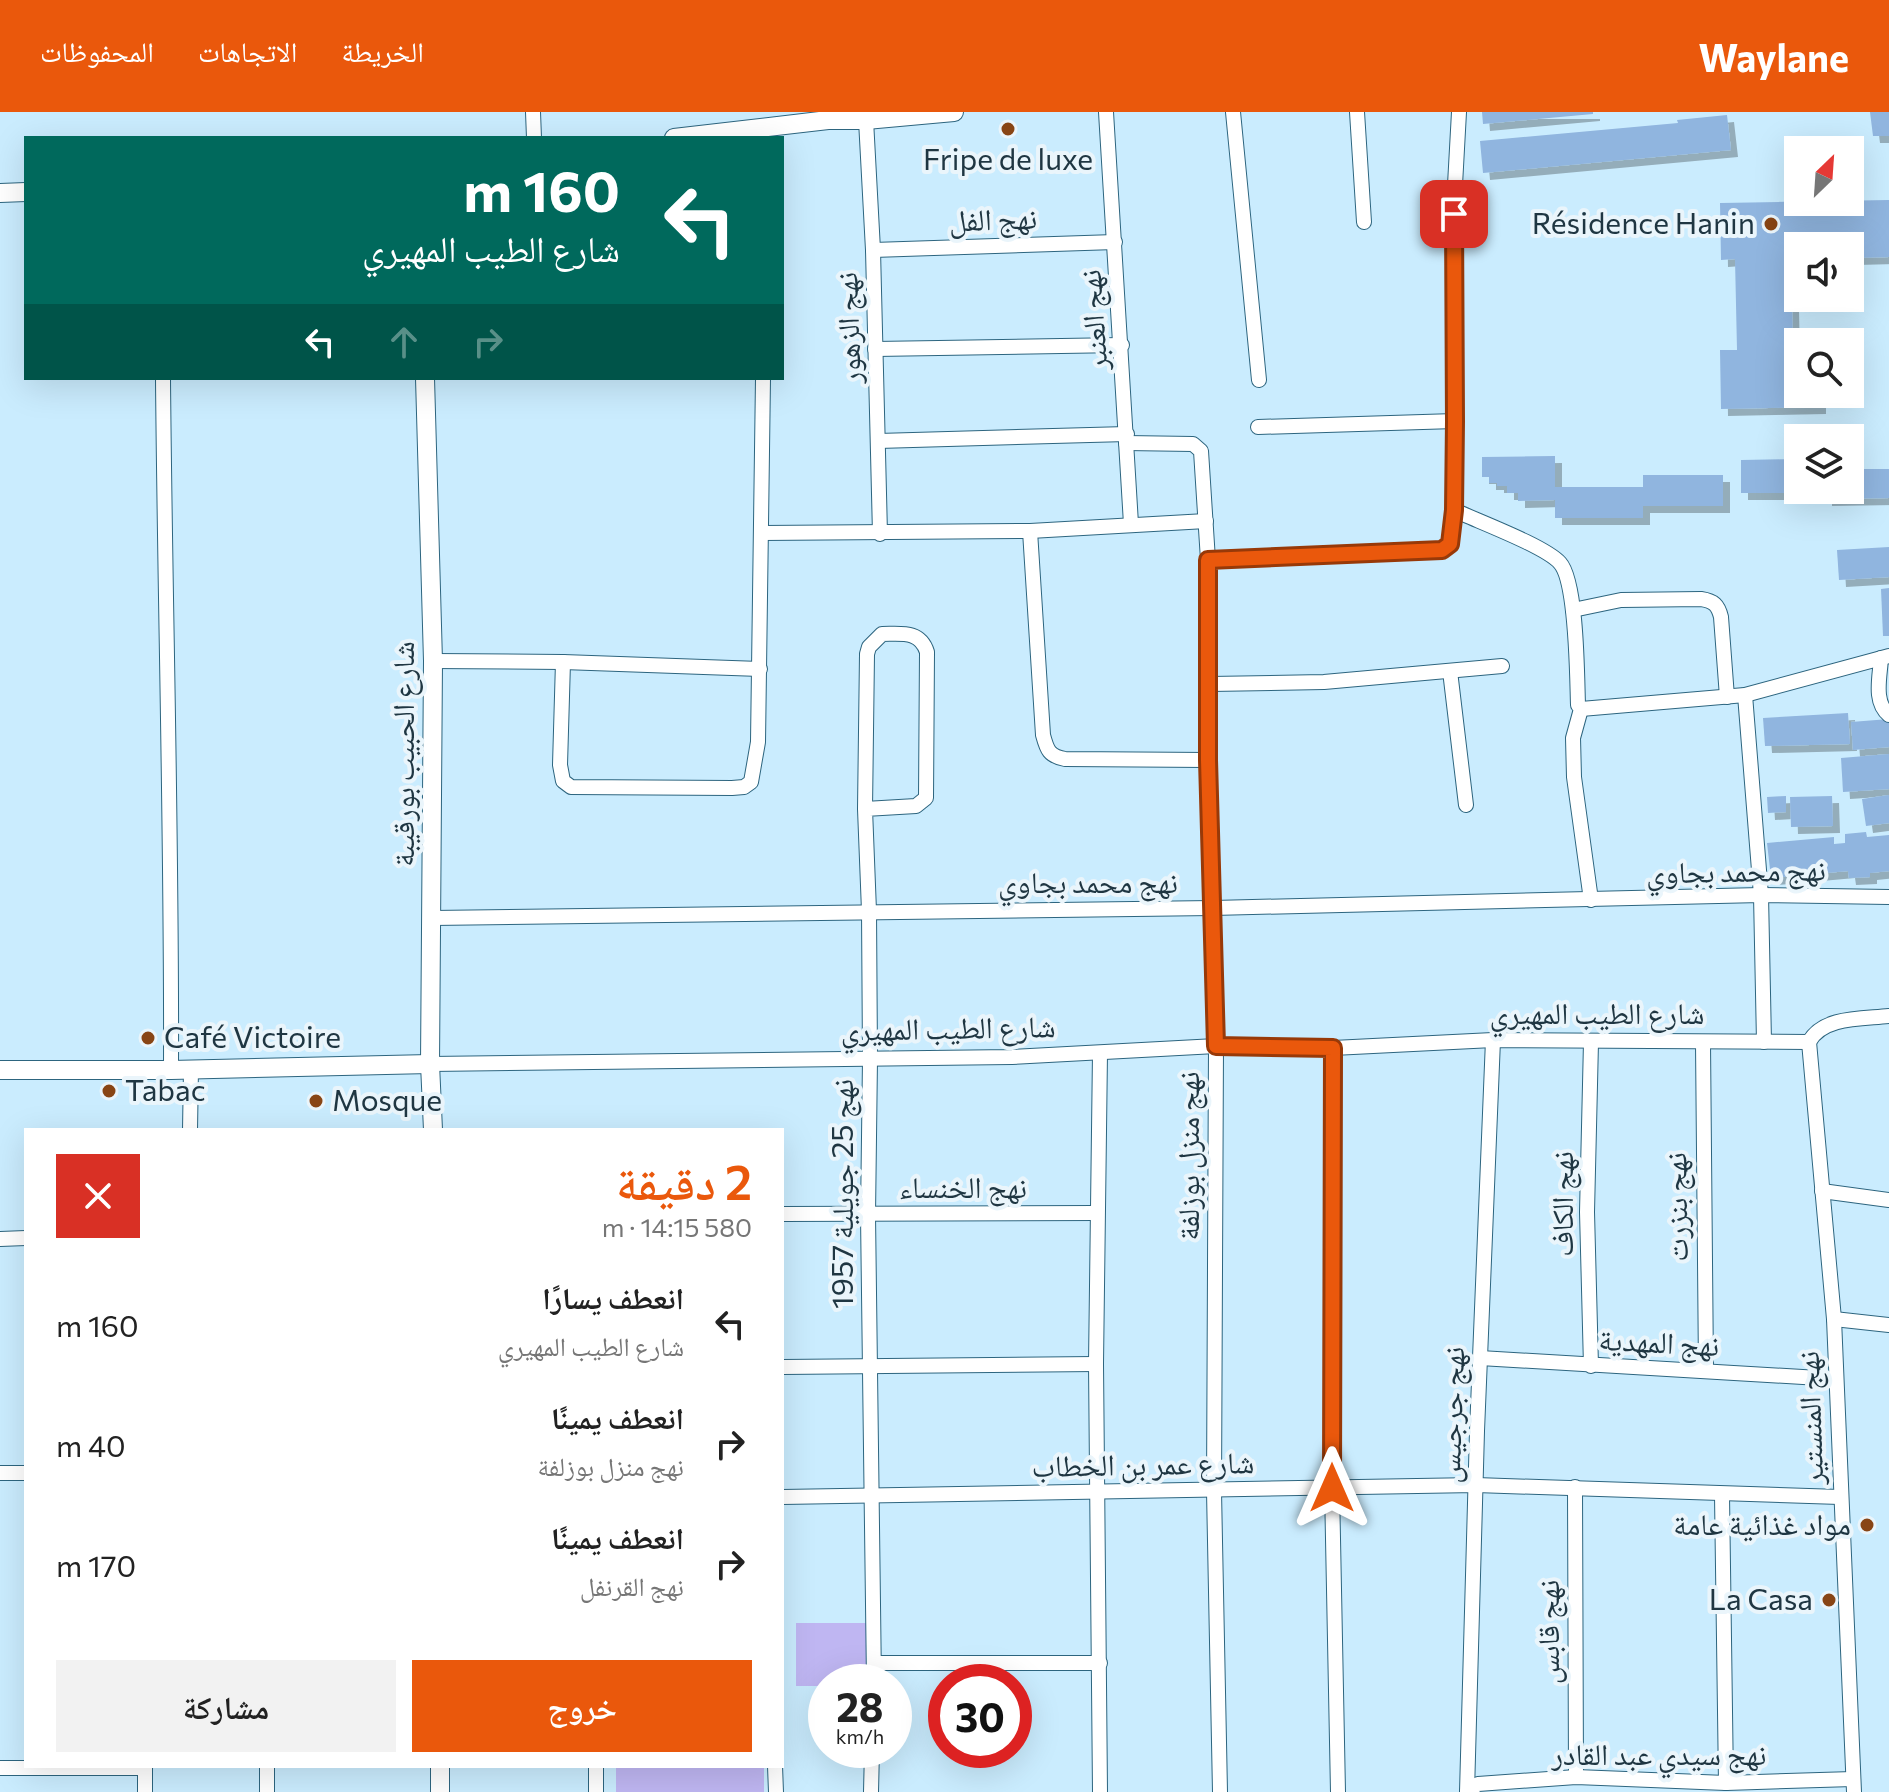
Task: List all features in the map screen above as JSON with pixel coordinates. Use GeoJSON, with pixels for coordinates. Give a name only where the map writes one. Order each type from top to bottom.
{"type":"FeatureCollection","features":[{"type":"Feature","properties":{"kind":"street"},"geometry":{"type":"LineString","coordinates":[[533,112],[534,136]]}},
{"type":"Feature","properties":{"kind":"street"},"geometry":{"type":"LineString","coordinates":[[688,136],[828,116],[866,120],[954,112]]}},
{"type":"Feature","properties":{"kind":"street","name":"نهج العنبر"},"geometry":{"type":"LineString","coordinates":[[1106,112],[1131,524]]}},
{"type":"Feature","properties":{"kind":"street"},"geometry":{"type":"LineString","coordinates":[[1233,112],[1259,380]]}},
{"type":"Feature","properties":{"kind":"street"},"geometry":{"type":"LineString","coordinates":[[1357,112],[1364,222]]}},
{"type":"Feature","properties":{"kind":"street"},"geometry":{"type":"LineString","coordinates":[[1208,560],[1442,550],[1450,544],[1454,510],[1455,185],[1459,112]]}},
{"type":"Feature","properties":{"kind":"street","name":"نهج الزهور"},"geometry":{"type":"LineString","coordinates":[[866,120],[873,250],[880,534]]}},
{"type":"Feature","properties":{"kind":"street"},"geometry":{"type":"LineString","coordinates":[[0,193],[24,192]]}},
{"type":"Feature","properties":{"kind":"street","name":"نهج الفل"},"geometry":{"type":"LineString","coordinates":[[873,250],[1115,242]]}},
{"type":"Feature","properties":{"kind":"street"},"geometry":{"type":"LineString","coordinates":[[875,349],[1122,345]]}},
{"type":"Feature","properties":{"kind":"street"},"geometry":{"type":"LineString","coordinates":[[163,380],[165,638],[171,837],[171,1070]]}},
{"type":"Feature","properties":{"kind":"street","name":"شارع الحبيب بورقيبة"},"geometry":{"type":"LineString","coordinates":[[425,380],[433,661],[430,1064],[433,1128]]}},
{"type":"Feature","properties":{"kind":"street"},"geometry":{"type":"LineString","coordinates":[[563,662],[560,765],[563,781],[571,787],[744,787],[751,782],[755,768],[760,669],[763,380]]}},
{"type":"Feature","properties":{"kind":"street"},"geometry":{"type":"LineString","coordinates":[[1258,427],[1455,421]]}},
{"type":"Feature","properties":{"kind":"street"},"geometry":{"type":"LineString","coordinates":[[878,441],[1127,438]]}},
{"type":"Feature","properties":{"kind":"street","name":"نهج منزل بوزلفة"},"geometry":{"type":"LineString","coordinates":[[1127,438],[1198,446],[1201,451],[1206,521],[1210,684],[1208,760],[1216,1046],[1214,1491],[1220,1792]]}},
{"type":"Feature","properties":{"kind":"street"},"geometry":{"type":"LineString","coordinates":[[1454,510],[1555,559],[1563,567],[1573,610],[1578,705],[1581,709],[1573,738],[1574,777],[1591,900]]}},
{"type":"Feature","properties":{"kind":"street"},"geometry":{"type":"LineString","coordinates":[[762,533],[1030,531],[1206,521]]}},
{"type":"Feature","properties":{"kind":"street"},"geometry":{"type":"LineString","coordinates":[[1030,531],[1043,735],[1047,750],[1053,757],[1065,759],[1208,760]]}},
{"type":"Feature","properties":{"kind":"street"},"geometry":{"type":"LineString","coordinates":[[1573,610],[1621,600],[1701,599],[1714,602],[1719,607],[1721,617],[1727,697]]}},
{"type":"Feature","properties":{"kind":"street","name":"نهج 25 جويلية 1957"},"geometry":{"type":"LineString","coordinates":[[865,809],[916,806],[923,802],[927,793],[927,652],[925,644],[910,634],[882,634],[869,647],[867,654],[865,809],[869,911],[869,1367],[875,1663]]}},
{"type":"Feature","properties":{"kind":"street"},"geometry":{"type":"LineString","coordinates":[[1581,709],[1745,695],[1885,657],[1879,700],[1881,709],[1889,715]]}},
{"type":"Feature","properties":{"kind":"street"},"geometry":{"type":"LineString","coordinates":[[433,661],[760,669]]}},
{"type":"Feature","properties":{"kind":"street"},"geometry":{"type":"LineString","coordinates":[[1210,684],[1324,682],[1502,666]]}},
{"type":"Feature","properties":{"kind":"street"},"geometry":{"type":"LineString","coordinates":[[1450,671],[1466,805]]}},
{"type":"Feature","properties":{"kind":"street"},"geometry":{"type":"LineString","coordinates":[[1745,695],[1761,895],[1764,1042]]}},
{"type":"Feature","properties":{"kind":"street","name":"نهج محمد بجاوي"},"geometry":{"type":"LineString","coordinates":[[432,918],[1213,908],[1761,895],[1889,897]]}},
{"type":"Feature","properties":{"kind":"street"},"geometry":{"type":"LineString","coordinates":[[1809,1042],[1822,1027],[1889,1016]]}},
{"type":"Feature","properties":{"kind":"street","name":"شارع الطيب المهيري"},"geometry":{"type":"LineString","coordinates":[[0,1070],[870,1059],[1100,1053],[1216,1046],[1333,1048],[1493,1040],[1809,1042]]}},
{"type":"Feature","properties":{"kind":"street","name":"نهج جرجيس"},"geometry":{"type":"LineString","coordinates":[[1467,1792],[1493,1040]]}},
{"type":"Feature","properties":{"kind":"street","name":"نهج الكاف"},"geometry":{"type":"LineString","coordinates":[[1591,1042],[1587,1212],[1591,1366]]}},
{"type":"Feature","properties":{"kind":"street","name":"نهج المنستير"},"geometry":{"type":"LineString","coordinates":[[1809,1042],[1834,1319],[1853,1786]]}},
{"type":"Feature","properties":{"kind":"street","name":"نهج بنزرت"},"geometry":{"type":"LineString","coordinates":[[1703,1043],[1706,1371]]}},
{"type":"Feature","properties":{"kind":"street"},"geometry":{"type":"LineString","coordinates":[[1333,1048],[1332,1488],[1338,1792]]}},
{"type":"Feature","properties":{"kind":"street"},"geometry":{"type":"LineString","coordinates":[[1100,1053],[1096,1364],[1100,1792]]}},
{"type":"Feature","properties":{"kind":"street"},"geometry":{"type":"LineString","coordinates":[[190,1128],[191,1069]]}},
{"type":"Feature","properties":{"kind":"street"},"geometry":{"type":"LineString","coordinates":[[1822,1191],[1889,1200]]}},
{"type":"Feature","properties":{"kind":"street","name":"نهج الخنساء"},"geometry":{"type":"LineString","coordinates":[[784,1214],[1097,1213]]}},
{"type":"Feature","properties":{"kind":"street"},"geometry":{"type":"LineString","coordinates":[[0,1239],[24,1238]]}},
{"type":"Feature","properties":{"kind":"street"},"geometry":{"type":"LineString","coordinates":[[1834,1319],[1889,1325]]}},
{"type":"Feature","properties":{"kind":"street","name":"نهج المهدية"},"geometry":{"type":"LineString","coordinates":[[1480,1358],[1836,1379]]}},
{"type":"Feature","properties":{"kind":"street"},"geometry":{"type":"LineString","coordinates":[[784,1367],[1096,1364]]}},
{"type":"Feature","properties":{"kind":"street"},"geometry":{"type":"LineString","coordinates":[[0,1473],[24,1473]]}},
{"type":"Feature","properties":{"kind":"street","name":"شارع عمر بن الخطاب"},"geometry":{"type":"LineString","coordinates":[[784,1497],[1476,1485],[1840,1497]]}},
{"type":"Feature","properties":{"kind":"street","name":"نهج قابس"},"geometry":{"type":"LineString","coordinates":[[1575,1487],[1576,1777]]}},
{"type":"Feature","properties":{"kind":"street"},"geometry":{"type":"LineString","coordinates":[[1722,1495],[1726,1783]]}},
{"type":"Feature","properties":{"kind":"street"},"geometry":{"type":"LineString","coordinates":[[875,1663],[1100,1663]]}},
{"type":"Feature","properties":{"kind":"street"},"geometry":{"type":"LineString","coordinates":[[0,1768],[24,1768]]}},
{"type":"Feature","properties":{"kind":"street"},"geometry":{"type":"LineString","coordinates":[[145,1768],[145,1792]]}},
{"type":"Feature","properties":{"kind":"street"},"geometry":{"type":"LineString","coordinates":[[267,1768],[267,1792]]}},
{"type":"Feature","properties":{"kind":"street"},"geometry":{"type":"LineString","coordinates":[[440,1768],[440,1792]]}},
{"type":"Feature","properties":{"kind":"street"},"geometry":{"type":"LineString","coordinates":[[596,1768],[596,1792]]}},
{"type":"Feature","properties":{"kind":"street"},"geometry":{"type":"LineString","coordinates":[[775,1768],[776,1792]]}},
{"type":"Feature","properties":{"kind":"street"},"geometry":{"type":"LineString","coordinates":[[871,1792],[872,1768]]}},
{"type":"Feature","properties":{"kind":"street","name":"نهج سيدي عبد القادر"},"geometry":{"type":"LineString","coordinates":[[1467,1792],[1478,1784],[1576,1777],[1853,1786]]}},
{"type":"Feature","properties":{"kind":"shaded area"},"geometry":{"type":"Polygon","coordinates":[[[796,1623],[869,1623],[869,1664],[808,1664],[808,1686],[796,1686],[796,1623]]]}},
{"type":"Feature","properties":{"kind":"shaded area"},"geometry":{"type":"Polygon","coordinates":[[[616,1768],[764,1768],[764,1792],[616,1792],[616,1768]]]}},
{"type":"Feature","properties":{"kind":"building"},"geometry":{"type":"Polygon","coordinates":[[[1482,112],[1593,112],[1593,114],[1483,124],[1482,112]]]}},
{"type":"Feature","properties":{"kind":"building"},"geometry":{"type":"Polygon","coordinates":[[[1870,112],[1889,112],[1889,136],[1873,136],[1870,112]]]}},
{"type":"Feature","properties":{"kind":"building"},"geometry":{"type":"Polygon","coordinates":[[[1727,115],[1731,150],[1483,173],[1480,141],[1678,123],[1677,120],[1727,115]]]}},
{"type":"Feature","properties":{"kind":"building"},"geometry":{"type":"Polygon","coordinates":[[[1864,200],[1889,200],[1889,257],[1864,258],[1864,232],[1784,232],[1784,312],[1792,312],[1793,328],[1784,328],[1784,408],[1721,409],[1720,350],[1737,350],[1735,259],[1721,260],[1720,203],[1784,202],[1784,216],[1864,216],[1864,200]]]}},
{"type":"Feature","properties":{"kind":"building"},"geometry":{"type":"Polygon","coordinates":[[[1555,456],[1555,487],[1643,487],[1643,475],[1723,475],[1723,506],[1643,506],[1643,518],[1555,518],[1555,500],[1518,501],[1518,493],[1507,493],[1507,486],[1497,486],[1497,483],[1489,483],[1489,477],[1482,477],[1482,457],[1555,456]]]}},
{"type":"Feature","properties":{"kind":"building"},"geometry":{"type":"Polygon","coordinates":[[[1784,459],[1784,493],[1741,493],[1741,460],[1784,459]]]}},
{"type":"Feature","properties":{"kind":"building"},"geometry":{"type":"Polygon","coordinates":[[[1864,469],[1889,469],[1889,498],[1864,498],[1864,469]]]}},
{"type":"Feature","properties":{"kind":"building"},"geometry":{"type":"Polygon","coordinates":[[[1889,547],[1889,577],[1839,580],[1837,550],[1889,547]]]}},
{"type":"Feature","properties":{"kind":"building"},"geometry":{"type":"Polygon","coordinates":[[[1889,588],[1889,636],[1883,636],[1881,589],[1889,588]]]}},
{"type":"Feature","properties":{"kind":"building"},"geometry":{"type":"Polygon","coordinates":[[[1848,713],[1850,744],[1765,746],[1763,718],[1848,713]]]}},
{"type":"Feature","properties":{"kind":"building"},"geometry":{"type":"Polygon","coordinates":[[[1889,719],[1889,747],[1853,750],[1851,722],[1889,719]]]}},
{"type":"Feature","properties":{"kind":"building"},"geometry":{"type":"Polygon","coordinates":[[[1889,754],[1889,789],[1843,792],[1841,758],[1889,754]]]}},
{"type":"Feature","properties":{"kind":"building"},"geometry":{"type":"Polygon","coordinates":[[[1889,795],[1889,823],[1866,826],[1862,799],[1889,795]]]}},
{"type":"Feature","properties":{"kind":"building"},"geometry":{"type":"Polygon","coordinates":[[[1786,796],[1786,812],[1768,813],[1767,797],[1786,796]]]}},
{"type":"Feature","properties":{"kind":"building"},"geometry":{"type":"Polygon","coordinates":[[[1832,796],[1833,826],[1791,827],[1790,797],[1832,796]]]}},
{"type":"Feature","properties":{"kind":"building"},"geometry":{"type":"Polygon","coordinates":[[[1866,832],[1867,837],[1889,835],[1889,871],[1870,873],[1870,877],[1849,878],[1848,871],[1771,878],[1767,843],[1834,837],[1834,844],[1845,843],[1845,834],[1866,832]]]}},
{"type":"Feature","properties":{"kind":"place","name":"Fripe de luxe"},"geometry":{"type":"Point","coordinates":[1008,129]}},
{"type":"Feature","properties":{"kind":"place","name":"Résidence Hanin"},"geometry":{"type":"Point","coordinates":[1771,224]}},
{"type":"Feature","properties":{"kind":"place","name":"Café Victoire"},"geometry":{"type":"Point","coordinates":[148,1038]}},
{"type":"Feature","properties":{"kind":"place","name":"Tabac"},"geometry":{"type":"Point","coordinates":[109,1091]}},
{"type":"Feature","properties":{"kind":"place","name":"Mosque"},"geometry":{"type":"Point","coordinates":[316,1101]}},
{"type":"Feature","properties":{"kind":"place","name":"مواد غذائية عامة"},"geometry":{"type":"Point","coordinates":[1867,1525]}},
{"type":"Feature","properties":{"kind":"place","name":"La Casa"},"geometry":{"type":"Point","coordinates":[1829,1600]}},
{"type":"Feature","properties":{"kind":"route"},"geometry":{"type":"LineString","coordinates":[[1332,1488],[1333,1048],[1216,1046],[1208,760],[1208,560],[1442,550],[1450,544],[1454,510],[1454,214]]}}]}
